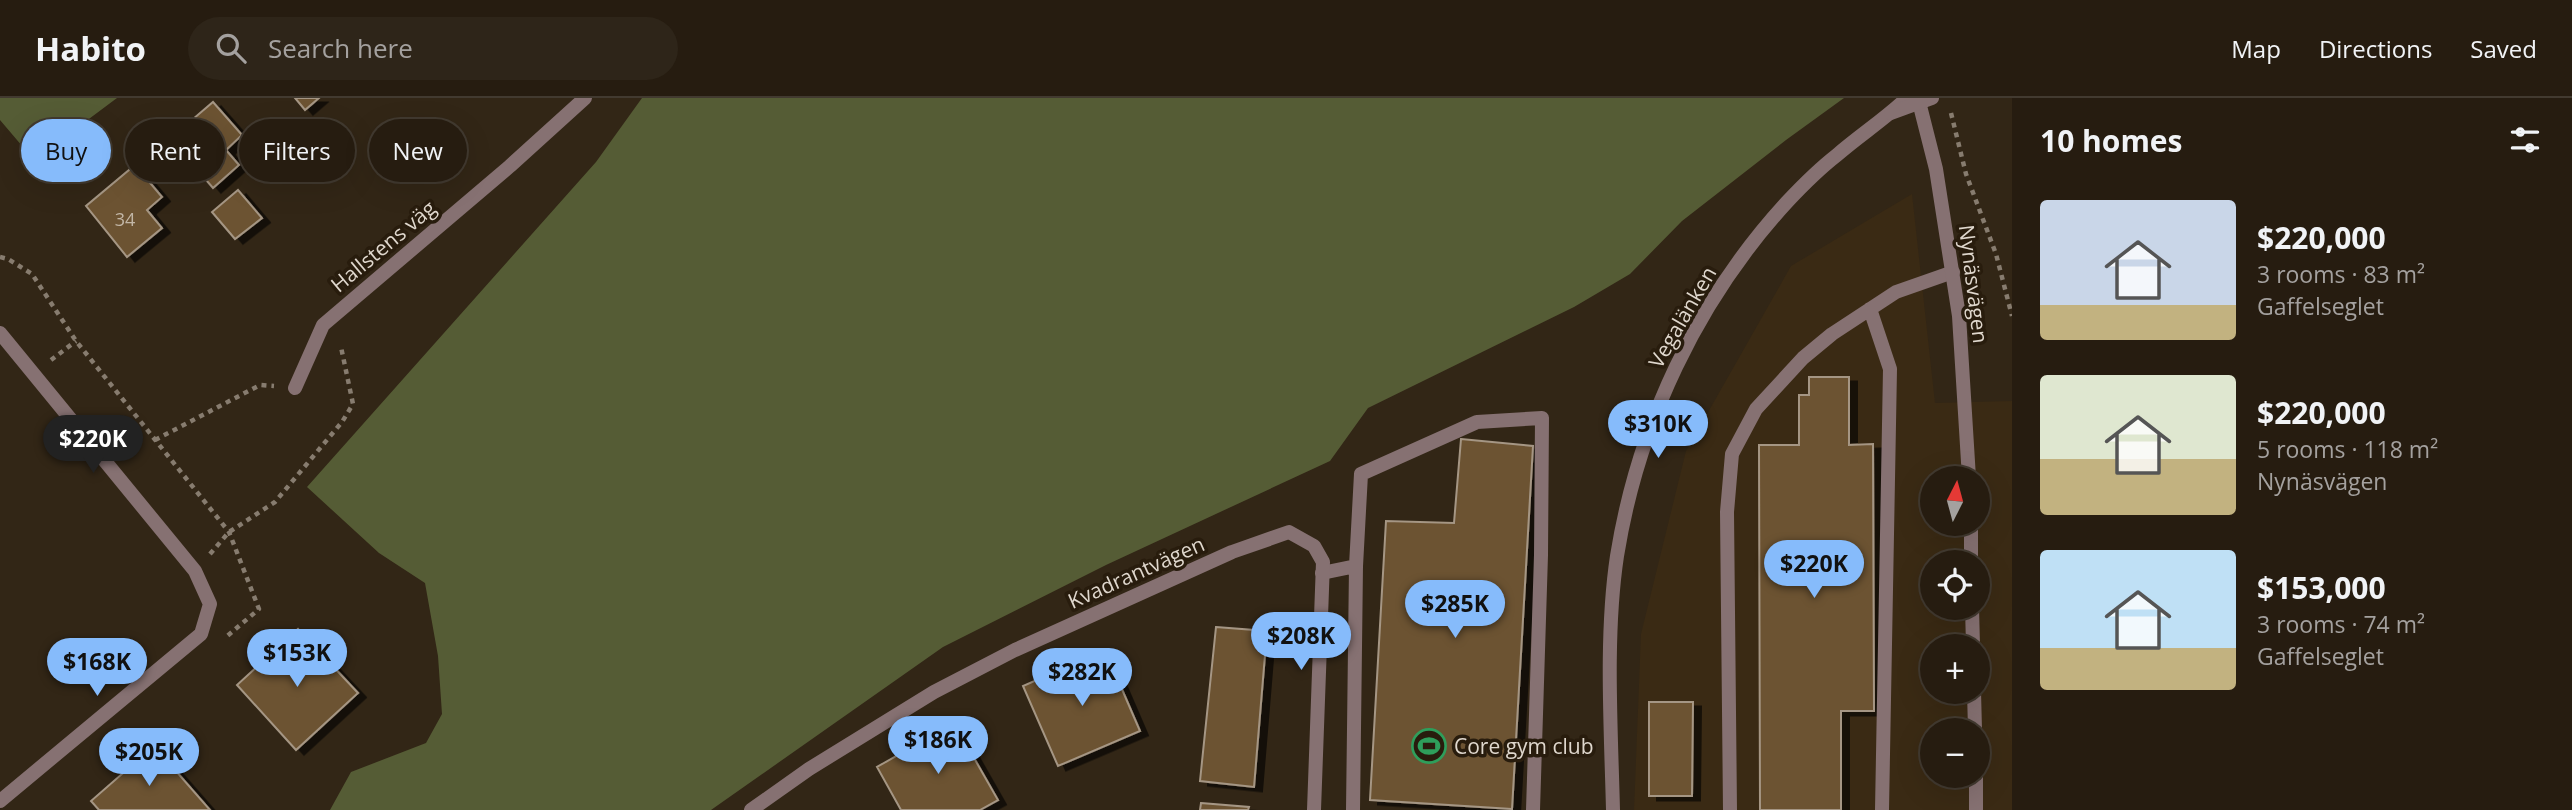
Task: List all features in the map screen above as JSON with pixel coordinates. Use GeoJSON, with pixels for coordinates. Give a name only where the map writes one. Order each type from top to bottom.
{"type":"FeatureCollection","features":[{"type":"Feature","properties":{"kind":"street","name":"Hallstens väg"},"geometry":{"type":"LineString","coordinates":[[295,388],[323,325],[510,166],[585,98]]}},
{"type":"Feature","properties":{"kind":"street","name":"Vegalänken"},"geometry":{"type":"LineString","coordinates":[[1613,810],[1610,699],[1617,558],[1630,493],[1647,433],[1672,373],[1700,321],[1749,247],[1788,201],[1836,155],[1907,98]]}},
{"type":"Feature","properties":{"kind":"street","name":"Nynäsvägen"},"geometry":{"type":"LineString","coordinates":[[1918,98],[1936,169],[1953,272],[1959,316],[1968,466]]}},
{"type":"Feature","properties":{"kind":"street","name":"Vegalänken"},"geometry":{"type":"LineString","coordinates":[[1891,113],[1932,98]]}},
{"type":"Feature","properties":{"kind":"street"},"geometry":{"type":"LineString","coordinates":[[1730,810],[1727,512],[1732,454],[1756,409],[1794,368],[1832,334],[1896,292],[1953,272]]}},
{"type":"Feature","properties":{"kind":"street"},"geometry":{"type":"LineString","coordinates":[[1870,309],[1890,369],[1882,810]]}},
{"type":"Feature","properties":{"kind":"street"},"geometry":{"type":"LineString","coordinates":[[0,333],[195,571],[209,604],[201,634],[0,802]]}},
{"type":"Feature","properties":{"kind":"street"},"geometry":{"type":"LineString","coordinates":[[1353,810],[1356,566],[1361,474],[1477,422],[1542,418],[1534,810]]}},
{"type":"Feature","properties":{"kind":"street","name":"Kvadrantvägen"},"geometry":{"type":"LineString","coordinates":[[751,810],[809,769],[934,692],[1015,650],[1232,552],[1289,532],[1314,546],[1323,562],[1314,810]]}},
{"type":"Feature","properties":{"kind":"street"},"geometry":{"type":"LineString","coordinates":[[1322,573],[1356,566]]}},
{"type":"Feature","properties":{"kind":"street"},"geometry":{"type":"LineString","coordinates":[[1976,788],[1976,810]]}},
{"type":"Feature","properties":{"kind":"path"},"geometry":{"type":"LineString","coordinates":[[1950,111],[1966,174],[1996,254],[2012,316]]}},
{"type":"Feature","properties":{"kind":"path"},"geometry":{"type":"LineString","coordinates":[[0,257],[32,274],[76,341],[229,532]]}},
{"type":"Feature","properties":{"kind":"path"},"geometry":{"type":"LineString","coordinates":[[195,571],[229,532],[275,502],[342,422],[353,404],[340,352],[342,337]]}},
{"type":"Feature","properties":{"kind":"path"},"geometry":{"type":"LineString","coordinates":[[155,440],[260,385],[295,388]]}},
{"type":"Feature","properties":{"kind":"shaded area"},"geometry":{"type":"Polygon","coordinates":[[[1912,194],[1935,403],[2012,401],[2012,810],[1634,810],[1641,634],[1686,451],[1791,266],[1912,194]]]}},
{"type":"Feature","properties":{"kind":"green space"},"geometry":{"type":"Polygon","coordinates":[[[0,98],[117,98],[89,119],[21,119],[21,145],[0,120],[0,98]]]}},
{"type":"Feature","properties":{"kind":"green space"},"geometry":{"type":"Polygon","coordinates":[[[642,98],[1844,98],[1682,221],[1630,274],[1574,307],[1368,408],[1330,461],[1106,565],[943,647],[711,810],[330,810],[351,772],[426,743],[442,714],[438,656],[425,583],[379,553],[307,487],[596,162],[642,98]]]}},
{"type":"Feature","properties":{"kind":"building"},"geometry":{"type":"Polygon","coordinates":[[[295,98],[319,98],[305,110],[295,98]]]}},
{"type":"Feature","properties":{"kind":"building"},"geometry":{"type":"Polygon","coordinates":[[[213,102],[239,132],[239,138],[226,150],[239,165],[225,177],[225,119],[193,119],[213,102]]]}},
{"type":"Feature","properties":{"kind":"building"},"geometry":{"type":"Polygon","coordinates":[[[125,173],[125,182],[149,182],[162,197],[147,210],[162,228],[127,257],[86,206],[125,173]]]}},
{"type":"Feature","properties":{"kind":"building"},"geometry":{"type":"Polygon","coordinates":[[[208,182],[220,182],[213,188],[208,182]]]}},
{"type":"Feature","properties":{"kind":"building"},"geometry":{"type":"Polygon","coordinates":[[[238,190],[262,218],[235,239],[212,212],[238,190]]]}},
{"type":"Feature","properties":{"kind":"building"},"geometry":{"type":"Polygon","coordinates":[[[1809,377],[1849,377],[1849,445],[1873,444],[1874,711],[1841,711],[1841,810],[1760,810],[1759,445],[1799,445],[1799,395],[1809,395],[1809,377]]]}},
{"type":"Feature","properties":{"kind":"building"},"geometry":{"type":"Polygon","coordinates":[[[1461,439],[1533,446],[1512,809],[1370,800],[1386,521],[1454,523],[1461,439]]]}},
{"type":"Feature","properties":{"kind":"building"},"geometry":{"type":"Polygon","coordinates":[[[1216,627],[1267,631],[1254,787],[1200,781],[1216,627]]]}},
{"type":"Feature","properties":{"kind":"building"},"geometry":{"type":"Polygon","coordinates":[[[298,629],[358,693],[296,750],[237,685],[298,629]]]}},
{"type":"Feature","properties":{"kind":"building"},"geometry":{"type":"Polygon","coordinates":[[[1105,650],[1140,731],[1058,766],[1023,686],[1105,650]]]}},
{"type":"Feature","properties":{"kind":"building"},"geometry":{"type":"Polygon","coordinates":[[[1649,702],[1693,702],[1692,796],[1649,796],[1649,702]]]}},
{"type":"Feature","properties":{"kind":"building"},"geometry":{"type":"Polygon","coordinates":[[[954,723],[998,800],[980,810],[901,810],[877,767],[954,723]]]}},
{"type":"Feature","properties":{"kind":"building"},"geometry":{"type":"Polygon","coordinates":[[[154,746],[210,810],[99,810],[91,801],[154,746]]]}},
{"type":"Feature","properties":{"kind":"building"},"geometry":{"type":"Polygon","coordinates":[[[1201,803],[1249,807],[1248,810],[1200,810],[1201,803]]]}},
{"type":"Feature","properties":{"kind":"place","name":"Core gym club"},"geometry":{"type":"Point","coordinates":[1429,746]}}]}
